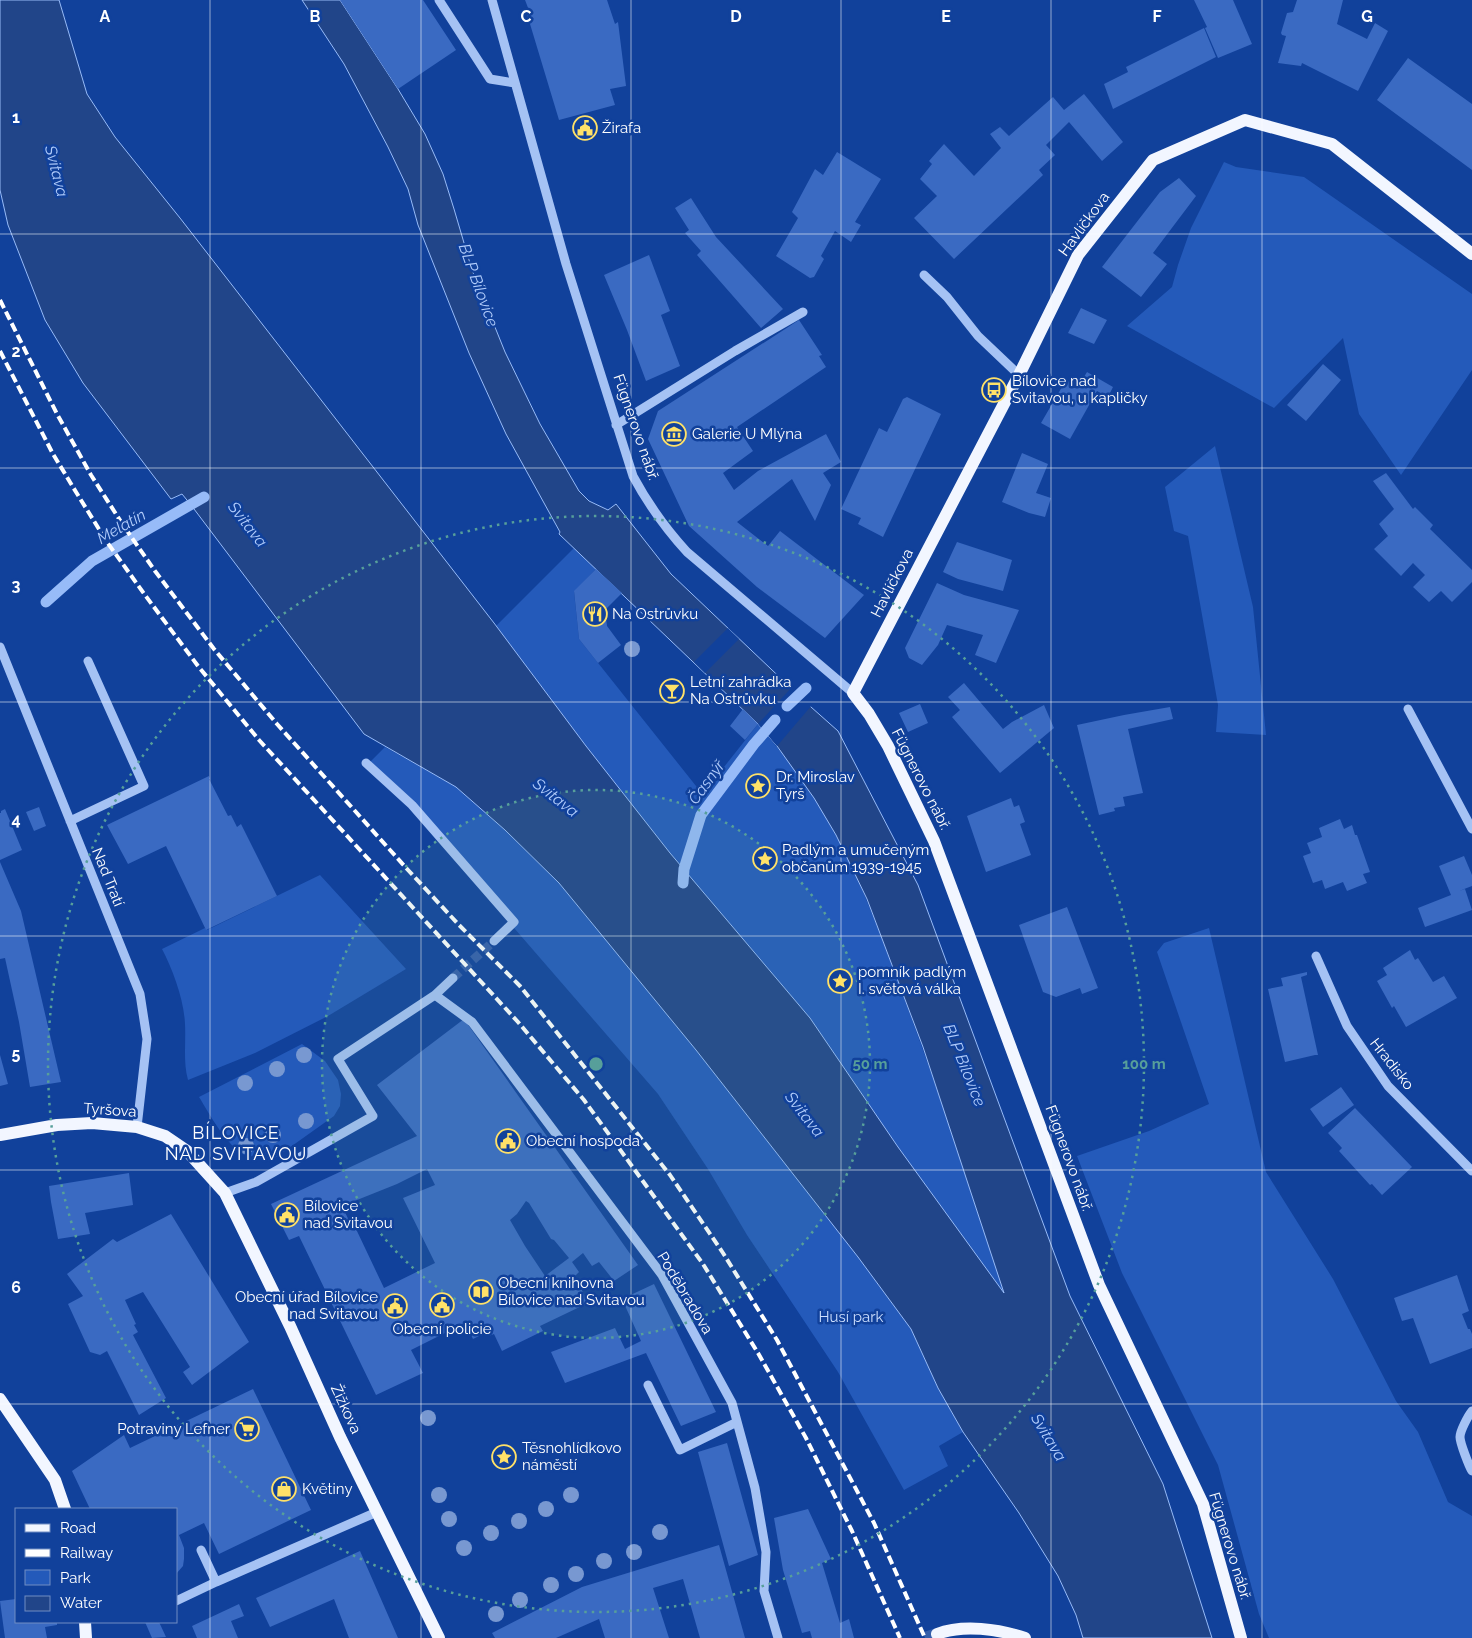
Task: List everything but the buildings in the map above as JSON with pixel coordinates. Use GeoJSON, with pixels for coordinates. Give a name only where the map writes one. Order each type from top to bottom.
{"type":"FeatureCollection","features":[{"type":"Feature","properties":{"kind":"main road","name":"Havlíčkova"},"geometry":{"type":"LineString","coordinates":[[853,693],[1019,375],[1078,255],[1153,160],[1245,120],[1332,144],[1472,254]]}},
{"type":"Feature","properties":{"kind":"main road","name":"Fügnerovo nábř."},"geometry":{"type":"LineString","coordinates":[[853,693],[869,714],[888,746],[934,841],[1099,1285],[1203,1504],[1241,1638]]}},
{"type":"Feature","properties":{"kind":"main road","name":"Tyršova"},"geometry":{"type":"LineString","coordinates":[[0,1135],[57,1125],[137,1126],[165,1136],[187,1151],[225,1193]]}},
{"type":"Feature","properties":{"kind":"main road","name":"Žižkova"},"geometry":{"type":"LineString","coordinates":[[225,1193],[290,1326],[340,1437],[440,1638]]}},
{"type":"Feature","properties":{"kind":"main road"},"geometry":{"type":"LineString","coordinates":[[0,1399],[55,1480],[65,1508]]}},
{"type":"Feature","properties":{"kind":"main road"},"geometry":{"type":"LineString","coordinates":[[85,1623],[86,1638]]}},
{"type":"Feature","properties":{"kind":"main road"},"geometry":{"type":"LineString","coordinates":[[937,1634],[982,1628],[1009,1632],[1025,1638]]}},
{"type":"Feature","properties":{"kind":"street"},"geometry":{"type":"LineString","coordinates":[[439,0],[490,79],[515,83]]}},
{"type":"Feature","properties":{"kind":"street","name":"Fügnerovo nábř."},"geometry":{"type":"LineString","coordinates":[[492,0],[566,264],[633,476],[651,508],[687,552],[853,693]]}},
{"type":"Feature","properties":{"kind":"street"},"geometry":{"type":"LineString","coordinates":[[924,275],[947,297],[978,336],[1019,375]]}},
{"type":"Feature","properties":{"kind":"street"},"geometry":{"type":"LineString","coordinates":[[616,424],[734,351],[803,312]]}},
{"type":"Feature","properties":{"kind":"street","name":"Nad Tratí"},"geometry":{"type":"LineString","coordinates":[[0,647],[140,994],[147,1039],[137,1126]]}},
{"type":"Feature","properties":{"kind":"street"},"geometry":{"type":"LineString","coordinates":[[70,821],[144,786],[88,661]]}},
{"type":"Feature","properties":{"kind":"street"},"geometry":{"type":"LineString","coordinates":[[1408,709],[1472,829]]}},
{"type":"Feature","properties":{"kind":"street"},"geometry":{"type":"LineString","coordinates":[[366,763],[412,805],[514,922],[494,941]]}},
{"type":"Feature","properties":{"kind":"street","name":"Hradisko"},"geometry":{"type":"LineString","coordinates":[[1316,956],[1347,1026],[1388,1086],[1472,1171]]}},
{"type":"Feature","properties":{"kind":"street"},"geometry":{"type":"LineString","coordinates":[[225,1193],[256,1182],[373,1116],[338,1059],[435,996],[453,978]]}},
{"type":"Feature","properties":{"kind":"street","name":"Poděbradova"},"geometry":{"type":"LineString","coordinates":[[435,996],[472,1022],[662,1275],[732,1403],[755,1488],[766,1552],[764,1592],[778,1638]]}},
{"type":"Feature","properties":{"kind":"street"},"geometry":{"type":"LineString","coordinates":[[648,1385],[680,1450],[737,1422]]}},
{"type":"Feature","properties":{"kind":"street"},"geometry":{"type":"LineString","coordinates":[[1472,1411],[1468,1416],[1460,1437],[1468,1465],[1472,1471]]}},
{"type":"Feature","properties":{"kind":"street"},"geometry":{"type":"LineString","coordinates":[[178,1600],[378,1512]]}},
{"type":"Feature","properties":{"kind":"street"},"geometry":{"type":"LineString","coordinates":[[201,1550],[216,1582]]}},
{"type":"Feature","properties":{"kind":"green space"},"geometry":{"type":"Polygon","coordinates":[[[1224,162],[1236,167],[1304,177],[1472,294],[1472,370],[1401,475],[1359,414],[1343,338],[1274,408],[1127,326],[1172,287],[1191,228],[1224,162]]]}},
{"type":"Feature","properties":{"kind":"green space"},"geometry":{"type":"Polygon","coordinates":[[[1215,446],[1253,607],[1266,735],[1216,732],[1218,705],[1188,536],[1174,531],[1165,487],[1215,446]]]}},
{"type":"Feature","properties":{"kind":"green space"},"geometry":{"type":"Polygon","coordinates":[[[574,548],[596,569],[574,592],[579,639],[700,791],[705,791],[758,724],[800,777],[828,820],[854,872],[885,947],[941,1100],[1005,1295],[898,1147],[810,1018],[670,853],[586,746],[496,626],[574,548]]]}},
{"type":"Feature","properties":{"kind":"green space","name":"Husí park"},"geometry":{"type":"Polygon","coordinates":[[[385,747],[456,787],[505,830],[559,883],[696,1050],[858,1257],[911,1329],[938,1388],[963,1432],[939,1446],[948,1466],[904,1490],[838,1372],[747,1235],[708,1169],[658,1094],[370,762],[385,747]]]}},
{"type":"Feature","properties":{"kind":"green space"},"geometry":{"type":"Polygon","coordinates":[[[320,875],[406,969],[328,1016],[255,1053],[188,1080],[183,1005],[174,976],[162,949],[205,928],[207,930],[320,875]]]}},
{"type":"Feature","properties":{"kind":"green space"},"geometry":{"type":"Polygon","coordinates":[[[1209,928],[1266,1172],[1333,1279],[1396,1401],[1418,1432],[1448,1502],[1472,1516],[1472,1638],[1269,1638],[1259,1614],[1218,1465],[1122,1273],[1077,1156],[1149,1131],[1209,1104],[1157,952],[1164,943],[1209,928]]]}},
{"type":"Feature","properties":{"kind":"green space"},"geometry":{"type":"Polygon","coordinates":[[[302,1044],[325,1061],[338,1080],[341,1094],[340,1106],[334,1116],[269,1161],[264,1150],[255,1156],[246,1155],[238,1151],[222,1134],[199,1097],[302,1044]]]}},
{"type":"Feature","properties":{"kind":"water"},"geometry":{"type":"Polygon","coordinates":[[[0,0],[59,0],[87,94],[115,137],[494,623],[586,746],[670,853],[810,1018],[898,1147],[1004,1293],[923,1047],[867,899],[836,835],[814,798],[777,746],[758,724],[559,534],[560,532],[506,434],[469,353],[418,225],[408,189],[388,147],[344,64],[302,0],[340,0],[425,134],[443,174],[472,270],[505,352],[540,424],[579,491],[589,501],[608,510],[616,504],[671,574],[838,731],[918,885],[1070,1296],[1163,1484],[1212,1638],[1083,1638],[1076,1615],[1058,1576],[1019,1513],[963,1432],[938,1388],[911,1329],[858,1257],[696,1050],[559,883],[505,830],[456,787],[364,734],[191,505],[182,494],[171,499],[83,383],[45,320],[8,225],[0,190],[0,0]]]}},
{"type":"Feature","properties":{"kind":"pier"},"geometry":{"type":"Polygon","coordinates":[[[728,628],[739,639],[705,673],[694,662],[728,628]]]}},
{"type":"Feature","properties":{"kind":"pier"},"geometry":{"type":"Polygon","coordinates":[[[793,686],[812,705],[777,746],[758,724],[793,686]]]}},
{"type":"Feature","properties":{"kind":"waterway","name":"Melatín"},"geometry":{"type":"LineString","coordinates":[[46,602],[92,561],[204,497]]}},
{"type":"Feature","properties":{"kind":"waterway","name":"Časnýř"},"geometry":{"type":"LineString","coordinates":[[787,706],[806,688]]}},
{"type":"Feature","properties":{"kind":"waterway","name":"Časnýř"},"geometry":{"type":"LineString","coordinates":[[683,883],[684,869],[701,815],[754,744],[775,720]]}},
{"type":"Feature","properties":{"kind":"tunnel"},"geometry":{"type":"LineString","coordinates":[[453,978],[494,941]]}},
{"type":"Feature","properties":{"kind":"tunnel"},"geometry":{"type":"LineString","coordinates":[[925,1638],[937,1634]]}},
{"type":"Feature","properties":{"kind":"railway"},"geometry":{"type":"LineString","coordinates":[[0,300],[57,414],[91,475],[155,571],[214,649],[277,724],[408,870],[459,925],[520,986],[670,1175],[723,1253],[777,1340],[874,1523],[925,1638]]}},
{"type":"Feature","properties":{"kind":"railway"},"geometry":{"type":"LineString","coordinates":[[0,351],[53,454],[107,542],[198,666],[259,740],[518,1022],[584,1100],[703,1264],[758,1353],[806,1438],[852,1531],[900,1638]]}},
{"type":"Feature","properties":{"kind":"place","name":"Žirafa"},"geometry":{"type":"Point","coordinates":[585,128]}},
{"type":"Feature","properties":{"kind":"place","name":"Bílovice nad Svitavou, u kapličky"},"geometry":{"type":"Point","coordinates":[994,390]}},
{"type":"Feature","properties":{"kind":"place","name":"Galerie U Mlýna"},"geometry":{"type":"Point","coordinates":[674,434]}},
{"type":"Feature","properties":{"kind":"place","name":"Na Ostrůvku"},"geometry":{"type":"Point","coordinates":[595,614]}},
{"type":"Feature","properties":{"kind":"place","name":"Letní zahrádka Na Ostrůvku"},"geometry":{"type":"Point","coordinates":[672,691]}},
{"type":"Feature","properties":{"kind":"place","name":"Dr. Miroslav Tyrš"},"geometry":{"type":"Point","coordinates":[758,786]}},
{"type":"Feature","properties":{"kind":"place","name":"Padlým a umučeným občanům 1939-1945"},"geometry":{"type":"Point","coordinates":[765,859]}},
{"type":"Feature","properties":{"kind":"place","name":"pomník padlým I. světová válka"},"geometry":{"type":"Point","coordinates":[840,981]}},
{"type":"Feature","properties":{"kind":"place","name":"Obecní hospoda"},"geometry":{"type":"Point","coordinates":[508,1141]}},
{"type":"Feature","properties":{"kind":"place","name":"Bílovice nad Svitavou"},"geometry":{"type":"Point","coordinates":[287,1215]}},
{"type":"Feature","properties":{"kind":"place","name":"Obecní knihovna Bílovice nad Svitavou"},"geometry":{"type":"Point","coordinates":[481,1292]}},
{"type":"Feature","properties":{"kind":"place","name":"Obecní policie"},"geometry":{"type":"Point","coordinates":[442,1305]}},
{"type":"Feature","properties":{"kind":"place","name":"Obecní úřad Bílovice nad Svitavou"},"geometry":{"type":"Point","coordinates":[395,1306]}},
{"type":"Feature","properties":{"kind":"place","name":"Potraviny Lefner"},"geometry":{"type":"Point","coordinates":[247,1429]}},
{"type":"Feature","properties":{"kind":"place","name":"Těsnohlídkovo náměstí"},"geometry":{"type":"Point","coordinates":[504,1457]}},
{"type":"Feature","properties":{"kind":"place","name":"Květiny"},"geometry":{"type":"Point","coordinates":[284,1489]}},
{"type":"Feature","properties":{"kind":"district","name":"BÍLOVICE NAD SVITAVOU"},"geometry":{"type":"Point","coordinates":[236,1143]}},
{"type":"Feature","properties":{"kind":"water label","name":"Svitava"},"geometry":{"type":"Point","coordinates":[57,171]}},
{"type":"Feature","properties":{"kind":"water label","name":"BLP Bílovice"},"geometry":{"type":"Point","coordinates":[479,285]}},
{"type":"Feature","properties":{"kind":"water label","name":"Svitava"},"geometry":{"type":"Point","coordinates":[248,524]}},
{"type":"Feature","properties":{"kind":"water label","name":"Svitava"},"geometry":{"type":"Point","coordinates":[556,797]}},
{"type":"Feature","properties":{"kind":"water label","name":"BLP Bílovice"},"geometry":{"type":"Point","coordinates":[965,1065]}},
{"type":"Feature","properties":{"kind":"water label","name":"Svitava"},"geometry":{"type":"Point","coordinates":[805,1114]}},
{"type":"Feature","properties":{"kind":"water label","name":"Svitava"},"geometry":{"type":"Point","coordinates":[1049,1437]}}]}
